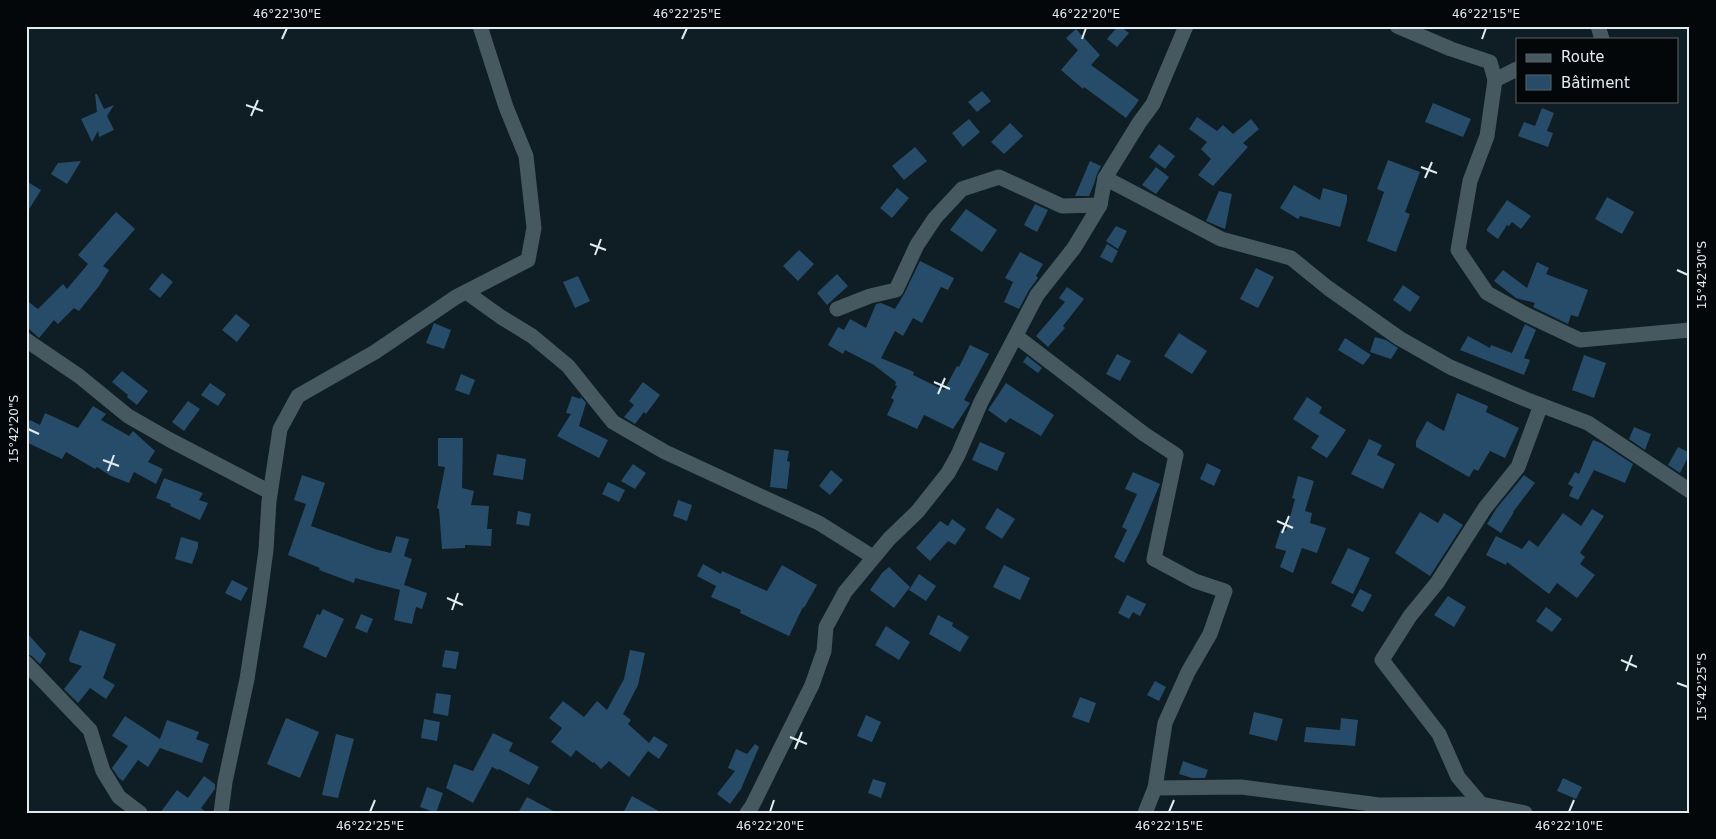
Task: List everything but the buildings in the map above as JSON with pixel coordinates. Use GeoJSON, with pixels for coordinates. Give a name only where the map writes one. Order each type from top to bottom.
{"type":"FeatureCollection","features":[{"type":"Feature","properties":{"kind":"street"},"geometry":{"type":"LineString","coordinates":[[221,813],[225,782],[247,679],[259,602],[266,550],[270,492],[280,429],[298,396],[375,352],[456,297],[528,260],[534,228],[526,156],[506,108],[480,26]]}},
{"type":"Feature","properties":{"kind":"street"},"geometry":{"type":"LineString","coordinates":[[747,813],[812,685],[824,651],[826,628],[845,592],[889,538],[918,511],[948,473],[981,402],[1037,295],[1074,248],[1100,205],[1105,178],[1153,104],[1186,26]]}},
{"type":"Feature","properties":{"kind":"street"},"geometry":{"type":"LineString","coordinates":[[1397,26],[1451,49],[1490,62],[1495,80],[1487,136],[1470,181],[1458,250],[1487,293],[1525,314],[1580,340],[1690,330]]}},
{"type":"Feature","properties":{"kind":"street"},"geometry":{"type":"LineString","coordinates":[[1598,26],[1602,38]]}},
{"type":"Feature","properties":{"kind":"street"},"geometry":{"type":"LineString","coordinates":[[1495,80],[1516,70]]}},
{"type":"Feature","properties":{"kind":"street"},"geometry":{"type":"LineString","coordinates":[[837,308],[870,296],[896,290],[917,245],[935,218],[962,189],[999,177],[1062,206],[1100,205]]}},
{"type":"Feature","properties":{"kind":"street"},"geometry":{"type":"LineString","coordinates":[[1105,178],[1220,239],[1291,258],[1328,288],[1399,338],[1450,367],[1588,423],[1690,491]]}},
{"type":"Feature","properties":{"kind":"street"},"geometry":{"type":"LineString","coordinates":[[466,292],[532,336],[568,366],[613,422],[665,452],[819,523],[873,557]]}},
{"type":"Feature","properties":{"kind":"street"},"geometry":{"type":"LineString","coordinates":[[1016,336],[1137,429],[1176,455],[1154,559],[1195,581],[1225,591],[1210,634],[1188,672],[1165,723],[1155,788],[1145,813]]}},
{"type":"Feature","properties":{"kind":"street"},"geometry":{"type":"LineString","coordinates":[[26,340],[79,376],[128,416],[270,492]]}},
{"type":"Feature","properties":{"kind":"street"},"geometry":{"type":"LineString","coordinates":[[1481,804],[1458,777],[1440,734],[1382,660],[1410,616],[1437,583],[1485,508],[1518,467],[1541,405]]}},
{"type":"Feature","properties":{"kind":"street"},"geometry":{"type":"LineString","coordinates":[[26,663],[90,730],[103,771],[119,797],[140,813]]}},
{"type":"Feature","properties":{"kind":"street"},"geometry":{"type":"LineString","coordinates":[[1155,788],[1242,787],[1379,805],[1481,804],[1525,813]]}}]}
